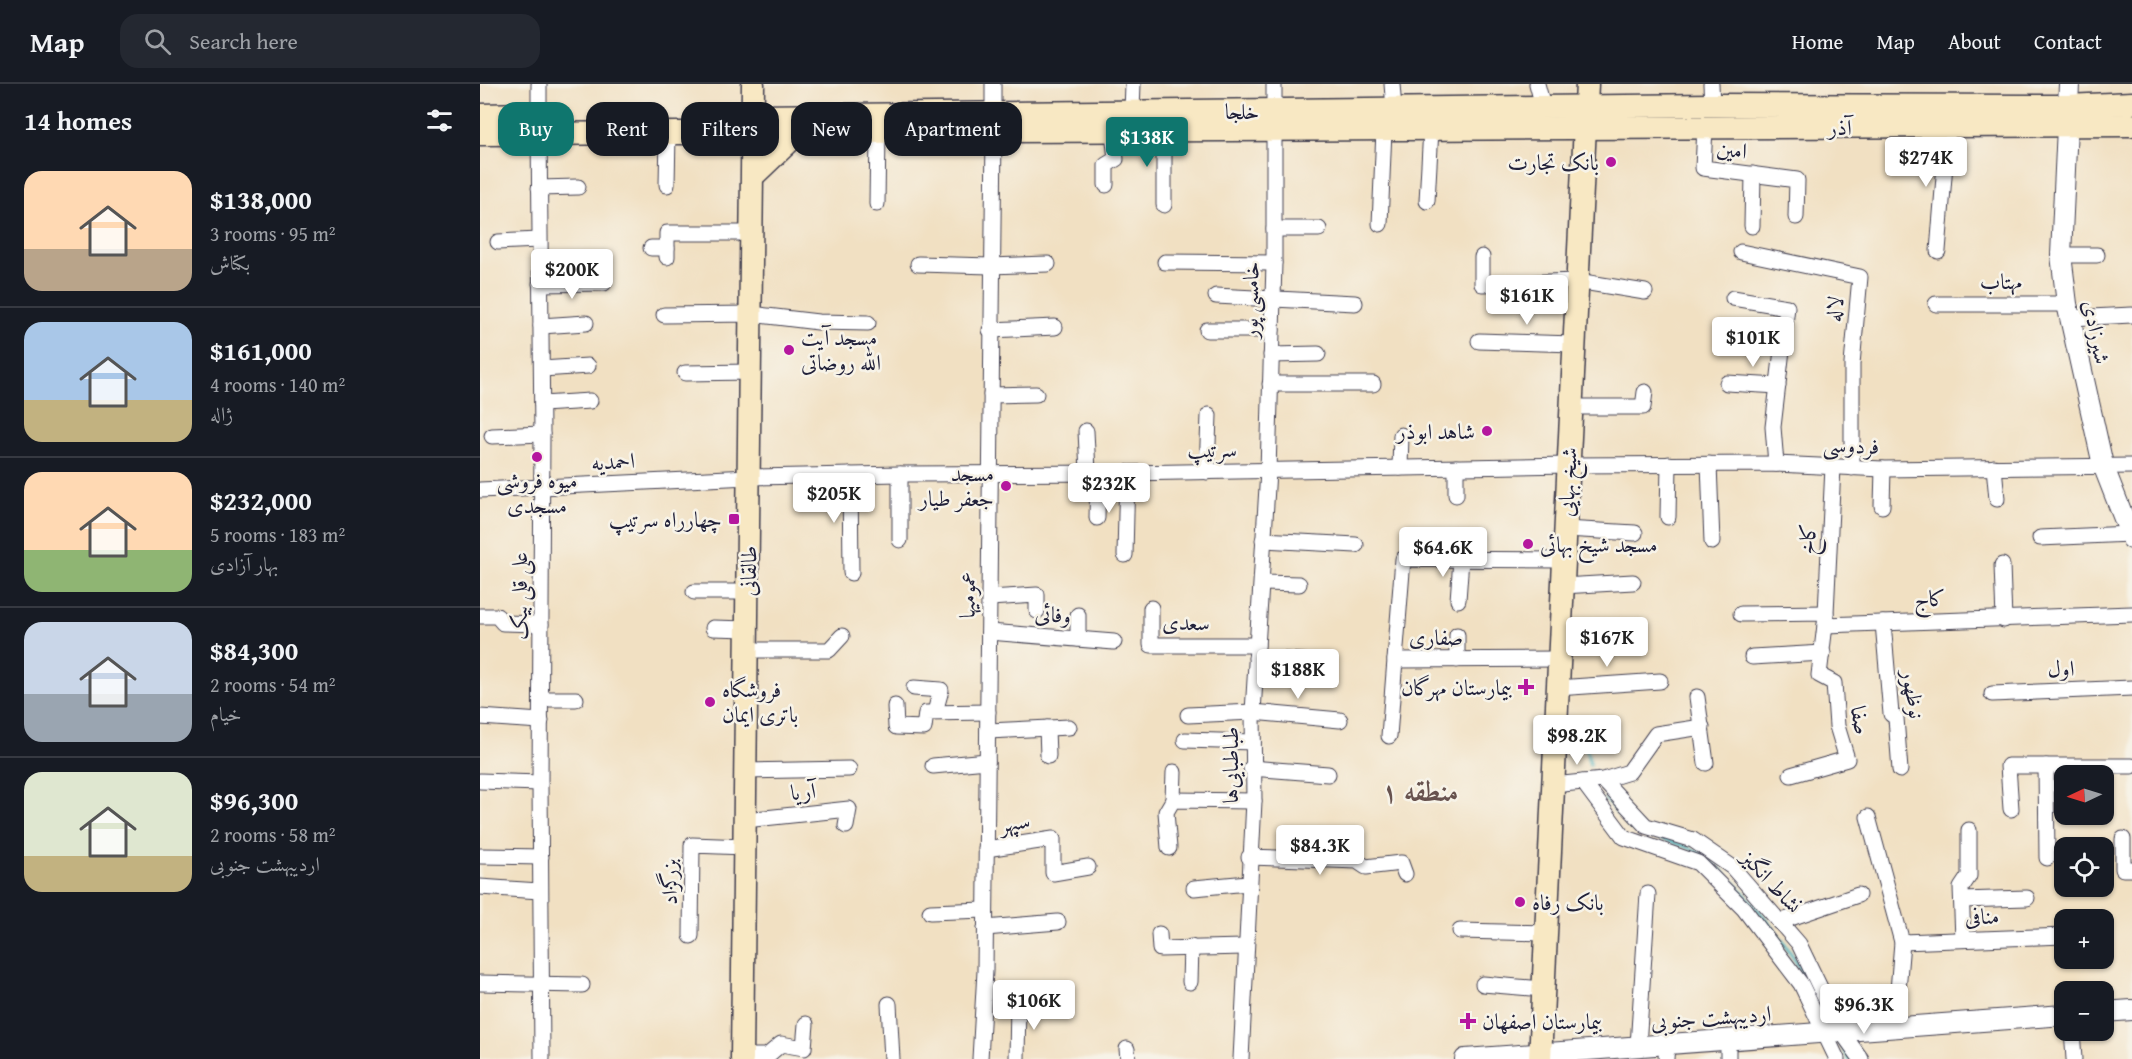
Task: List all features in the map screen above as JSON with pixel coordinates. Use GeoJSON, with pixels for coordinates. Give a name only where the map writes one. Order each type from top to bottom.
{"type":"FeatureCollection","features":[{"type":"Feature","properties":{"kind":"main road"},"geometry":{"type":"LineString","coordinates":[[754,84],[768,99],[791,113]]}},
{"type":"Feature","properties":{"kind":"main road","name":"طالقانی"},"geometry":{"type":"LineString","coordinates":[[754,84],[754,102]]}},
{"type":"Feature","properties":{"kind":"main road","name":"آذر"},"geometry":{"type":"LineString","coordinates":[[1586,106],[1712,94],[1865,101],[2132,103]]}},
{"type":"Feature","properties":{"kind":"main road","name":"آذر"},"geometry":{"type":"LineString","coordinates":[[1586,106],[1705,127],[1948,127],[2068,103],[2132,125]]}},
{"type":"Feature","properties":{"kind":"main road","name":"خلجا"},"geometry":{"type":"LineString","coordinates":[[1022,120],[1132,111],[1212,121],[1274,121],[1384,130],[1431,129],[1543,106],[1586,106]]}},
{"type":"Feature","properties":{"kind":"main road","name":"خلجا"},"geometry":{"type":"LineString","coordinates":[[1274,121],[1394,109],[1490,118],[1586,106]]}},
{"type":"Feature","properties":{"kind":"main road","name":"شیخ بهایی"},"geometry":{"type":"LineString","coordinates":[[1540,1056],[1586,106]]}},
{"type":"Feature","properties":{"kind":"main road"},"geometry":{"type":"LineString","coordinates":[[480,115],[498,118]]}},
{"type":"Feature","properties":{"kind":"main road","name":"خلجا"},"geometry":{"type":"LineString","coordinates":[[1022,124],[1113,132],[1164,131],[1212,121]]}},
{"type":"Feature","properties":{"kind":"main road"},"geometry":{"type":"LineString","coordinates":[[480,134],[498,131]]}},
{"type":"Feature","properties":{"kind":"main road","name":"خلجا"},"geometry":{"type":"LineString","coordinates":[[872,132],[884,132]]}},
{"type":"Feature","properties":{"kind":"main road"},"geometry":{"type":"LineString","coordinates":[[753,176],[791,140]]}},
{"type":"Feature","properties":{"kind":"main road","name":"طالقانی"},"geometry":{"type":"LineString","coordinates":[[742,1058],[753,156]]}},
{"type":"Feature","properties":{"kind":"street","name":"علی قلی بیک"},"geometry":{"type":"LineString","coordinates":[[540,84],[540,102]]}},
{"type":"Feature","properties":{"kind":"street","name":"عمومیها"},"geometry":{"type":"LineString","coordinates":[[993,84],[993,102]]}},
{"type":"Feature","properties":{"kind":"street"},"geometry":{"type":"LineString","coordinates":[[1132,111],[1133,84]]}},
{"type":"Feature","properties":{"kind":"street","name":"خامسی پور"},"geometry":{"type":"LineString","coordinates":[[1268,471],[1274,263],[1274,84]]}},
{"type":"Feature","properties":{"kind":"street"},"geometry":{"type":"LineString","coordinates":[[1392,84],[1394,109]]}},
{"type":"Feature","properties":{"kind":"street"},"geometry":{"type":"LineString","coordinates":[[1537,84],[1543,106]]}},
{"type":"Feature","properties":{"kind":"street","name":"آذر"},"geometry":{"type":"LineString","coordinates":[[2068,103],[2132,93]]}},
{"type":"Feature","properties":{"kind":"street","name":"شیرزادی"},"geometry":{"type":"LineString","coordinates":[[2068,103],[2061,255],[2068,311],[2103,465],[2131,536]]}},
{"type":"Feature","properties":{"kind":"street","name":"امین"},"geometry":{"type":"LineString","coordinates":[[1705,127],[1703,168],[1797,180],[1796,217]]}},
{"type":"Feature","properties":{"kind":"street"},"geometry":{"type":"LineString","coordinates":[[1938,251],[1948,127]]}},
{"type":"Feature","properties":{"kind":"street"},"geometry":{"type":"LineString","coordinates":[[1427,201],[1431,129]]}},
{"type":"Feature","properties":{"kind":"street"},"geometry":{"type":"LineString","coordinates":[[1380,224],[1384,130]]}},
{"type":"Feature","properties":{"kind":"street"},"geometry":{"type":"LineString","coordinates":[[1164,131],[1164,205]]}},
{"type":"Feature","properties":{"kind":"street"},"geometry":{"type":"LineString","coordinates":[[1106,185],[1106,165],[1116,159],[1113,132]]}},
{"type":"Feature","properties":{"kind":"street"},"geometry":{"type":"LineString","coordinates":[[877,204],[878,133]]}},
{"type":"Feature","properties":{"kind":"street","name":"علی قلی بیک"},"geometry":{"type":"LineString","coordinates":[[539,156],[543,434],[540,783],[542,1059]]}},
{"type":"Feature","properties":{"kind":"street"},"geometry":{"type":"LineString","coordinates":[[666,185],[667,156]]}},
{"type":"Feature","properties":{"kind":"street","name":"عمومیها"},"geometry":{"type":"LineString","coordinates":[[980,1059],[986,910],[993,156]]}},
{"type":"Feature","properties":{"kind":"street"},"geometry":{"type":"LineString","coordinates":[[1752,226],[1753,174]]}},
{"type":"Feature","properties":{"kind":"street"},"geometry":{"type":"LineString","coordinates":[[539,188],[578,187]]}},
{"type":"Feature","properties":{"kind":"street"},"geometry":{"type":"LineString","coordinates":[[1274,229],[1319,229]]}},
{"type":"Feature","properties":{"kind":"street"},"geometry":{"type":"LineString","coordinates":[[651,248],[667,252],[667,233],[752,233]]}},
{"type":"Feature","properties":{"kind":"street"},"geometry":{"type":"LineString","coordinates":[[498,242],[539,240]]}},
{"type":"Feature","properties":{"kind":"street","name":"لاله"},"geometry":{"type":"LineString","coordinates":[[1741,252],[1860,277],[1851,364],[1852,468]]}},
{"type":"Feature","properties":{"kind":"street"},"geometry":{"type":"LineString","coordinates":[[2061,255],[2097,255]]}},
{"type":"Feature","properties":{"kind":"street"},"geometry":{"type":"LineString","coordinates":[[1482,257],[1482,284],[1577,281],[1645,292]]}},
{"type":"Feature","properties":{"kind":"street"},"geometry":{"type":"LineString","coordinates":[[1165,262],[1274,263]]}},
{"type":"Feature","properties":{"kind":"street"},"geometry":{"type":"LineString","coordinates":[[918,264],[991,266],[1048,264]]}},
{"type":"Feature","properties":{"kind":"street"},"geometry":{"type":"LineString","coordinates":[[540,284],[604,283]]}},
{"type":"Feature","properties":{"kind":"street"},"geometry":{"type":"LineString","coordinates":[[1216,296],[1269,296],[1273,299],[1355,303]]}},
{"type":"Feature","properties":{"kind":"street"},"geometry":{"type":"LineString","coordinates":[[1733,298],[1787,307],[1773,428],[1776,464]]}},
{"type":"Feature","properties":{"kind":"street","name":"مهتاب"},"geometry":{"type":"LineString","coordinates":[[1936,304],[2132,315]]}},
{"type":"Feature","properties":{"kind":"street"},"geometry":{"type":"LineString","coordinates":[[664,315],[751,314],[818,322],[868,323]]}},
{"type":"Feature","properties":{"kind":"street"},"geometry":{"type":"LineString","coordinates":[[541,326],[586,323]]}},
{"type":"Feature","properties":{"kind":"street"},"geometry":{"type":"LineString","coordinates":[[990,330],[1055,327]]}},
{"type":"Feature","properties":{"kind":"street"},"geometry":{"type":"LineString","coordinates":[[1207,330],[1272,330]]}},
{"type":"Feature","properties":{"kind":"street"},"geometry":{"type":"LineString","coordinates":[[1479,341],[1574,344]]}},
{"type":"Feature","properties":{"kind":"street"},"geometry":{"type":"LineString","coordinates":[[1271,355],[1318,354]]}},
{"type":"Feature","properties":{"kind":"street"},"geometry":{"type":"LineString","coordinates":[[542,369],[588,366]]}},
{"type":"Feature","properties":{"kind":"street"},"geometry":{"type":"LineString","coordinates":[[685,373],[750,372]]}},
{"type":"Feature","properties":{"kind":"street"},"geometry":{"type":"LineString","coordinates":[[1727,383],[1778,387]]}},
{"type":"Feature","properties":{"kind":"street"},"geometry":{"type":"LineString","coordinates":[[1270,384],[1372,384]]}},
{"type":"Feature","properties":{"kind":"street"},"geometry":{"type":"LineString","coordinates":[[1571,407],[1643,407],[1646,392]]}},
{"type":"Feature","properties":{"kind":"street"},"geometry":{"type":"LineString","coordinates":[[991,395],[1036,394]]}},
{"type":"Feature","properties":{"kind":"street"},"geometry":{"type":"LineString","coordinates":[[542,404],[590,401]]}},
{"type":"Feature","properties":{"kind":"street"},"geometry":{"type":"LineString","coordinates":[[1207,472],[1209,415]]}},
{"type":"Feature","properties":{"kind":"street"},"geometry":{"type":"LineString","coordinates":[[1086,430],[1097,518]]}},
{"type":"Feature","properties":{"kind":"street"},"geometry":{"type":"LineString","coordinates":[[492,436],[543,434]]}},
{"type":"Feature","properties":{"kind":"street"},"geometry":{"type":"LineString","coordinates":[[1400,468],[1401,435]]}},
{"type":"Feature","properties":{"kind":"street"},"geometry":{"type":"LineString","coordinates":[[1668,517],[1670,464]]}},
{"type":"Feature","properties":{"kind":"street"},"geometry":{"type":"LineString","coordinates":[[1709,464],[1712,542]]}},
{"type":"Feature","properties":{"kind":"street","name":"فردوسی"},"geometry":{"type":"LineString","coordinates":[[1568,465],[1776,464],[1883,469],[2132,466]]}},
{"type":"Feature","properties":{"kind":"street","name":"سرتیپ"},"geometry":{"type":"LineString","coordinates":[[749,477],[1568,465]]}},
{"type":"Feature","properties":{"kind":"street"},"geometry":{"type":"LineString","coordinates":[[1456,467],[1456,495]]}},
{"type":"Feature","properties":{"kind":"street","name":"کاخ"},"geometry":{"type":"LineString","coordinates":[[1820,675],[1826,619],[1833,467]]}},
{"type":"Feature","properties":{"kind":"street"},"geometry":{"type":"LineString","coordinates":[[1994,467],[1997,499]]}},
{"type":"Feature","properties":{"kind":"street"},"geometry":{"type":"LineString","coordinates":[[1882,506],[1883,469]]}},
{"type":"Feature","properties":{"kind":"street","name":"طباطبایی‌ها"},"geometry":{"type":"LineString","coordinates":[[1241,1059],[1244,947],[1254,801],[1251,768],[1253,712],[1268,471]]}},
{"type":"Feature","properties":{"kind":"street"},"geometry":{"type":"LineString","coordinates":[[1125,555],[1126,473]]}},
{"type":"Feature","properties":{"kind":"street"},"geometry":{"type":"LineString","coordinates":[[900,474],[900,540]]}},
{"type":"Feature","properties":{"kind":"street"},"geometry":{"type":"LineString","coordinates":[[850,475],[851,573]]}},
{"type":"Feature","properties":{"kind":"street","name":"احمدیه"},"geometry":{"type":"LineString","coordinates":[[480,490],[749,477]]}},
{"type":"Feature","properties":{"kind":"street"},"geometry":{"type":"LineString","coordinates":[[1565,529],[1635,533]]}},
{"type":"Feature","properties":{"kind":"street"},"geometry":{"type":"LineString","coordinates":[[2040,538],[2131,536]]}},
{"type":"Feature","properties":{"kind":"street"},"geometry":{"type":"LineString","coordinates":[[1263,540],[1356,544]]}},
{"type":"Feature","properties":{"kind":"street","name":"صفاری"},"geometry":{"type":"LineString","coordinates":[[1559,659],[1395,660],[1403,559],[1564,560]]}},
{"type":"Feature","properties":{"kind":"street"},"geometry":{"type":"LineString","coordinates":[[1458,600],[1461,559]]}},
{"type":"Feature","properties":{"kind":"street"},"geometry":{"type":"LineString","coordinates":[[2002,565],[2004,620]]}},
{"type":"Feature","properties":{"kind":"street"},"geometry":{"type":"LineString","coordinates":[[1562,586],[1633,582]]}},
{"type":"Feature","properties":{"kind":"street"},"geometry":{"type":"LineString","coordinates":[[1262,583],[1299,584]]}},
{"type":"Feature","properties":{"kind":"street"},"geometry":{"type":"LineString","coordinates":[[694,592],[748,592]]}},
{"type":"Feature","properties":{"kind":"street"},"geometry":{"type":"LineString","coordinates":[[990,598],[1037,595],[1037,611]]}},
{"type":"Feature","properties":{"kind":"street","name":"سعدی"},"geometry":{"type":"LineString","coordinates":[[1151,608],[1151,645],[1256,652]]}},
{"type":"Feature","properties":{"kind":"street","name":"کاج"},"geometry":{"type":"LineString","coordinates":[[1741,614],[1883,623],[1916,620],[2004,620],[2132,614]]}},
{"type":"Feature","properties":{"kind":"street"},"geometry":{"type":"LineString","coordinates":[[1078,615],[1078,639]]}},
{"type":"Feature","properties":{"kind":"street"},"geometry":{"type":"LineString","coordinates":[[480,616],[498,616],[503,623],[541,624]]}},
{"type":"Feature","properties":{"kind":"street","name":"نوظهور"},"geometry":{"type":"LineString","coordinates":[[1883,623],[1891,714],[1896,718],[1900,770]]}},
{"type":"Feature","properties":{"kind":"street"},"geometry":{"type":"LineString","coordinates":[[713,628],[747,640],[830,650],[842,636]]}},
{"type":"Feature","properties":{"kind":"street","name":"وفائی"},"geometry":{"type":"LineString","coordinates":[[989,632],[1114,642]]}},
{"type":"Feature","properties":{"kind":"street"},"geometry":{"type":"LineString","coordinates":[[1457,635],[1458,660]]}},
{"type":"Feature","properties":{"kind":"street"},"geometry":{"type":"LineString","coordinates":[[1256,652],[1329,663]]}},
{"type":"Feature","properties":{"kind":"street"},"geometry":{"type":"LineString","coordinates":[[1752,657],[1823,653]]}},
{"type":"Feature","properties":{"kind":"street"},"geometry":{"type":"LineString","coordinates":[[1389,736],[1395,660]]}},
{"type":"Feature","properties":{"kind":"street","name":"صفا"},"geometry":{"type":"LineString","coordinates":[[1791,775],[1847,759],[1836,719],[1834,683],[1820,675]]}},
{"type":"Feature","properties":{"kind":"street"},"geometry":{"type":"LineString","coordinates":[[1557,688],[1660,681]]}},
{"type":"Feature","properties":{"kind":"street"},"geometry":{"type":"LineString","coordinates":[[914,688],[941,690],[935,712]]}},
{"type":"Feature","properties":{"kind":"street","name":"اول"},"geometry":{"type":"LineString","coordinates":[[1992,694],[2132,688]]}},
{"type":"Feature","properties":{"kind":"street"},"geometry":{"type":"LineString","coordinates":[[1697,697],[1706,763]]}},
{"type":"Feature","properties":{"kind":"street"},"geometry":{"type":"LineString","coordinates":[[542,699],[576,699]]}},
{"type":"Feature","properties":{"kind":"street"},"geometry":{"type":"LineString","coordinates":[[895,706],[896,727],[924,728],[926,713],[988,712]]}},
{"type":"Feature","properties":{"kind":"street"},"geometry":{"type":"LineString","coordinates":[[1188,715],[1253,712],[1340,720]]}},
{"type":"Feature","properties":{"kind":"street"},"geometry":{"type":"LineString","coordinates":[[480,717],[541,721]]}},
{"type":"Feature","properties":{"kind":"street"},"geometry":{"type":"LineString","coordinates":[[988,731],[1069,727]]}},
{"type":"Feature","properties":{"kind":"street"},"geometry":{"type":"LineString","coordinates":[[1553,785],[1603,780],[1629,772],[1656,734],[1702,727]]}},
{"type":"Feature","properties":{"kind":"street"},"geometry":{"type":"LineString","coordinates":[[1047,728],[1048,756]]}},
{"type":"Feature","properties":{"kind":"street"},"geometry":{"type":"LineString","coordinates":[[1185,740],[1253,742]]}},
{"type":"Feature","properties":{"kind":"street"},"geometry":{"type":"LineString","coordinates":[[933,766],[987,761]]}},
{"type":"Feature","properties":{"kind":"street"},"geometry":{"type":"LineString","coordinates":[[2010,808],[2008,766],[2132,766]]}},
{"type":"Feature","properties":{"kind":"street"},"geometry":{"type":"LineString","coordinates":[[2046,766],[2047,858]]}},
{"type":"Feature","properties":{"kind":"street"},"geometry":{"type":"LineString","coordinates":[[1251,768],[1328,774]]}},
{"type":"Feature","properties":{"kind":"street"},"geometry":{"type":"LineString","coordinates":[[746,771],[849,769]]}},
{"type":"Feature","properties":{"kind":"street"},"geometry":{"type":"LineString","coordinates":[[1169,848],[1166,812],[1173,800],[1174,772]]}},
{"type":"Feature","properties":{"kind":"street","name":"نشاط انگیز"},"geometry":{"type":"LineString","coordinates":[[1603,780],[1646,826],[1693,840],[1732,867],[1799,944],[1832,1032],[1836,1059]]}},
{"type":"Feature","properties":{"kind":"street"},"geometry":{"type":"LineString","coordinates":[[480,781],[540,783]]}},
{"type":"Feature","properties":{"kind":"street","name":"نشاط انگیز"},"geometry":{"type":"LineString","coordinates":[[1583,783],[1624,837],[1698,863],[1744,909],[1801,984],[1832,1032],[1861,1059]]}},
{"type":"Feature","properties":{"kind":"street"},"geometry":{"type":"LineString","coordinates":[[1173,800],[1254,801]]}},
{"type":"Feature","properties":{"kind":"street","name":"آریا"},"geometry":{"type":"LineString","coordinates":[[745,820],[849,809],[846,826]]}},
{"type":"Feature","properties":{"kind":"street"},"geometry":{"type":"LineString","coordinates":[[1868,817],[1902,942],[1895,1027]]}},
{"type":"Feature","properties":{"kind":"street"},"geometry":{"type":"LineString","coordinates":[[1963,939],[1961,888],[1969,876],[1969,830]]}},
{"type":"Feature","properties":{"kind":"street","name":"سپهر"},"geometry":{"type":"LineString","coordinates":[[986,849],[1053,838],[1053,873],[1088,867]]}},
{"type":"Feature","properties":{"kind":"street"},"geometry":{"type":"LineString","coordinates":[[2123,839],[2123,869],[2132,869]]}},
{"type":"Feature","properties":{"kind":"street","name":"بزرگزاد"},"geometry":{"type":"LineString","coordinates":[[691,936],[692,845],[745,847]]}},
{"type":"Feature","properties":{"kind":"street"},"geometry":{"type":"LineString","coordinates":[[480,856],[541,857]]}},
{"type":"Feature","properties":{"kind":"street"},"geometry":{"type":"LineString","coordinates":[[1249,856],[1357,861],[1366,867],[1401,863],[1405,874]]}},
{"type":"Feature","properties":{"kind":"street"},"geometry":{"type":"LineString","coordinates":[[1194,888],[1248,883]]}},
{"type":"Feature","properties":{"kind":"street"},"geometry":{"type":"LineString","coordinates":[[480,887],[540,891]]}},
{"type":"Feature","properties":{"kind":"street"},"geometry":{"type":"LineString","coordinates":[[1638,1046],[1648,894]]}},
{"type":"Feature","properties":{"kind":"street"},"geometry":{"type":"LineString","coordinates":[[1779,922],[1858,895]]}},
{"type":"Feature","properties":{"kind":"street"},"geometry":{"type":"LineString","coordinates":[[1962,900],[2027,898]]}},
{"type":"Feature","properties":{"kind":"street"},"geometry":{"type":"LineString","coordinates":[[930,912],[986,910]]}},
{"type":"Feature","properties":{"kind":"street"},"geometry":{"type":"LineString","coordinates":[[985,928],[1058,922]]}},
{"type":"Feature","properties":{"kind":"street"},"geometry":{"type":"LineString","coordinates":[[1460,931],[1546,933]]}},
{"type":"Feature","properties":{"kind":"street"},"geometry":{"type":"LineString","coordinates":[[1159,934],[1160,949],[1244,947]]}},
{"type":"Feature","properties":{"kind":"street","name":"منافی"},"geometry":{"type":"LineString","coordinates":[[1902,942],[2054,936]]}},
{"type":"Feature","properties":{"kind":"street"},"geometry":{"type":"LineString","coordinates":[[1190,982],[1191,947]]}},
{"type":"Feature","properties":{"kind":"street"},"geometry":{"type":"LineString","coordinates":[[480,983],[582,986]]}},
{"type":"Feature","properties":{"kind":"street"},"geometry":{"type":"LineString","coordinates":[[1483,984],[1544,989]]}},
{"type":"Feature","properties":{"kind":"street"},"geometry":{"type":"LineString","coordinates":[[1017,1059],[1018,1002]]}},
{"type":"Feature","properties":{"kind":"street"},"geometry":{"type":"LineString","coordinates":[[889,1004],[892,1059]]}},
{"type":"Feature","properties":{"kind":"street"},"geometry":{"type":"LineString","coordinates":[[2114,1011],[2132,1010]]}},
{"type":"Feature","properties":{"kind":"street","name":"اردیبهشت جنوبی"},"geometry":{"type":"LineString","coordinates":[[1465,1059],[1540,1056],[1638,1046],[1667,1052],[1728,1049],[1832,1032],[2054,1015]]}},
{"type":"Feature","properties":{"kind":"street"},"geometry":{"type":"LineString","coordinates":[[742,1058],[767,1056],[781,1044],[804,1048],[806,1024]]}},
{"type":"Feature","properties":{"kind":"street"},"geometry":{"type":"LineString","coordinates":[[2073,1041],[2074,1059]]}},
{"type":"Feature","properties":{"kind":"waterway"},"geometry":{"type":"LineString","coordinates":[[1581,730],[1590,764]]}},
{"type":"Feature","properties":{"kind":"waterway"},"geometry":{"type":"LineString","coordinates":[[1605,799],[1631,828],[1644,832]]}},
{"type":"Feature","properties":{"kind":"waterway"},"geometry":{"type":"LineString","coordinates":[[1657,837],[1696,851],[1725,874],[1741,890],[1786,946],[1806,979]]}},
{"type":"Feature","properties":{"kind":"waterway"},"geometry":{"type":"LineString","coordinates":[[1818,1001],[1828,1021]]}},
{"type":"Feature","properties":{"kind":"waterway"},"geometry":{"type":"LineString","coordinates":[[1838,1039],[1849,1059]]}},
{"type":"Feature","properties":{"kind":"place","name":"بانک تجارت"},"geometry":{"type":"Point","coordinates":[1611,162]}},
{"type":"Feature","properties":{"kind":"place","name":"مسجد آیت الله روضاتی"},"geometry":{"type":"Point","coordinates":[789,350]}},
{"type":"Feature","properties":{"kind":"place","name":"شاهد ابوذر"},"geometry":{"type":"Point","coordinates":[1487,431]}},
{"type":"Feature","properties":{"kind":"place","name":"میوه فروشی مسجدی"},"geometry":{"type":"Point","coordinates":[537,457]}},
{"type":"Feature","properties":{"kind":"place","name":"مسجد جعفر طیار"},"geometry":{"type":"Point","coordinates":[1006,486]}},
{"type":"Feature","properties":{"kind":"place","name":"چهارراه سرتیپ"},"geometry":{"type":"Point","coordinates":[734,519]}},
{"type":"Feature","properties":{"kind":"place","name":"مسجد شیخ بهائی"},"geometry":{"type":"Point","coordinates":[1528,544]}},
{"type":"Feature","properties":{"kind":"place","name":"بیمارستان مهرگان"},"geometry":{"type":"Point","coordinates":[1526,687]}},
{"type":"Feature","properties":{"kind":"place","name":"فروشگاه باتری ایمان"},"geometry":{"type":"Point","coordinates":[710,702]}},
{"type":"Feature","properties":{"kind":"place","name":"بانک رفاه"},"geometry":{"type":"Point","coordinates":[1520,902]}},
{"type":"Feature","properties":{"kind":"place","name":"بیمارستان اصفهان"},"geometry":{"type":"Point","coordinates":[1468,1021]}},
{"type":"Feature","properties":{"kind":"district","name":"منطقه ۱"},"geometry":{"type":"Point","coordinates":[1420,790]}}]}
